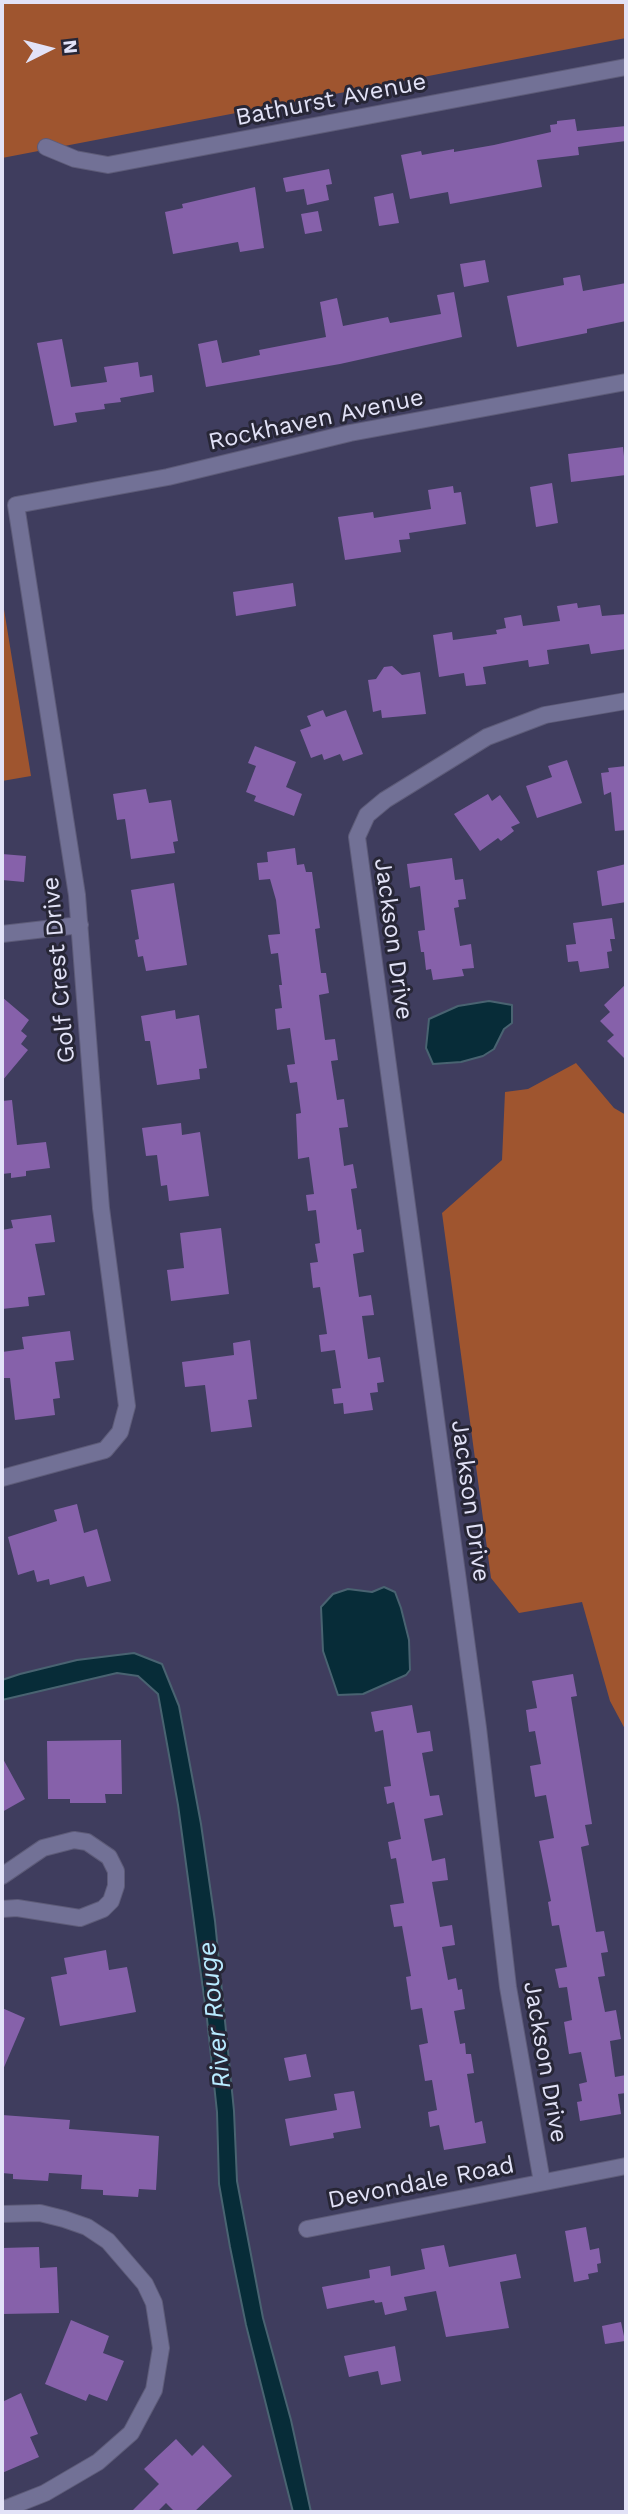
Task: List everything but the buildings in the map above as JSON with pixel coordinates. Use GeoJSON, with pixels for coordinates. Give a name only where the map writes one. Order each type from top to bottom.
{"type":"FeatureCollection","features":[{"type":"Feature","properties":{"kind":"street","name":"Bathurst Avenue"},"geometry":{"type":"LineString","coordinates":[[46,147],[75,159],[108,165],[626,67]]}},
{"type":"Feature","properties":{"kind":"street","name":"Rockhaven Avenue"},"geometry":{"type":"LineString","coordinates":[[16,505],[168,477],[350,433],[626,382]]}},
{"type":"Feature","properties":{"kind":"street","name":"Golf Crest Drive"},"geometry":{"type":"LineString","coordinates":[[2,1478],[93,1456],[105,1450],[120,1432],[127,1406],[100,1197],[80,925],[16,505]]}},
{"type":"Feature","properties":{"kind":"street","name":"Jackson Drive"},"geometry":{"type":"LineString","coordinates":[[542,2182],[508,1987],[478,1728],[357,849],[361,827],[367,815],[454,754],[487,737],[545,715],[626,701]]}},
{"type":"Feature","properties":{"kind":"street"},"geometry":{"type":"LineString","coordinates":[[2,933],[80,925]]}},
{"type":"Feature","properties":{"kind":"street"},"geometry":{"type":"LineString","coordinates":[[2,1876],[43,1848],[74,1840],[87,1842],[109,1857],[116,1871],[116,1886],[111,1901],[103,1909],[80,1918],[27,1909],[2,1909]]}},
{"type":"Feature","properties":{"kind":"street","name":"Devondale Road"},"geometry":{"type":"LineString","coordinates":[[307,2229],[626,2166]]}},
{"type":"Feature","properties":{"kind":"street"},"geometry":{"type":"LineString","coordinates":[[2,2214],[40,2213],[64,2219],[88,2227],[108,2241],[145,2284],[154,2303],[161,2348],[154,2390],[131,2432],[98,2462],[45,2493],[2,2510]]}},
{"type":"Feature","properties":{"kind":"shaded area"},"geometry":{"type":"Polygon","coordinates":[[[2,2],[624,2],[626,38],[2,158],[2,2]]]}},
{"type":"Feature","properties":{"kind":"shaded area"},"geometry":{"type":"Polygon","coordinates":[[[2,597],[31,776],[2,781],[2,597]]]}},
{"type":"Feature","properties":{"kind":"shaded area"},"geometry":{"type":"Polygon","coordinates":[[[576,1063],[614,1108],[626,1115],[626,1731],[610,1701],[582,1602],[519,1613],[491,1578],[442,1213],[502,1160],[505,1092],[528,1089],[576,1063]]]}},
{"type":"Feature","properties":{"kind":"water"},"geometry":{"type":"Polygon","coordinates":[[[489,1001],[512,1005],[512,1023],[504,1029],[494,1049],[483,1056],[461,1062],[433,1064],[426,1048],[429,1019],[458,1006],[489,1001]]]}},
{"type":"Feature","properties":{"kind":"water"},"geometry":{"type":"Polygon","coordinates":[[[384,1587],[395,1592],[401,1608],[409,1640],[410,1670],[406,1675],[363,1694],[338,1695],[323,1651],[321,1607],[333,1594],[348,1589],[372,1592],[384,1587]]]}},
{"type":"Feature","properties":{"kind":"water","name":"River Rouge"},"geometry":{"type":"Polygon","coordinates":[[[134,1653],[162,1664],[179,1706],[201,1824],[215,1921],[234,2111],[237,2181],[263,2318],[291,2420],[311,2512],[293,2512],[246,2325],[230,2247],[219,2184],[217,2112],[207,2019],[178,1805],[158,1694],[138,1676],[117,1673],[2,1700],[2,1680],[77,1660],[134,1653]]]}}]}
